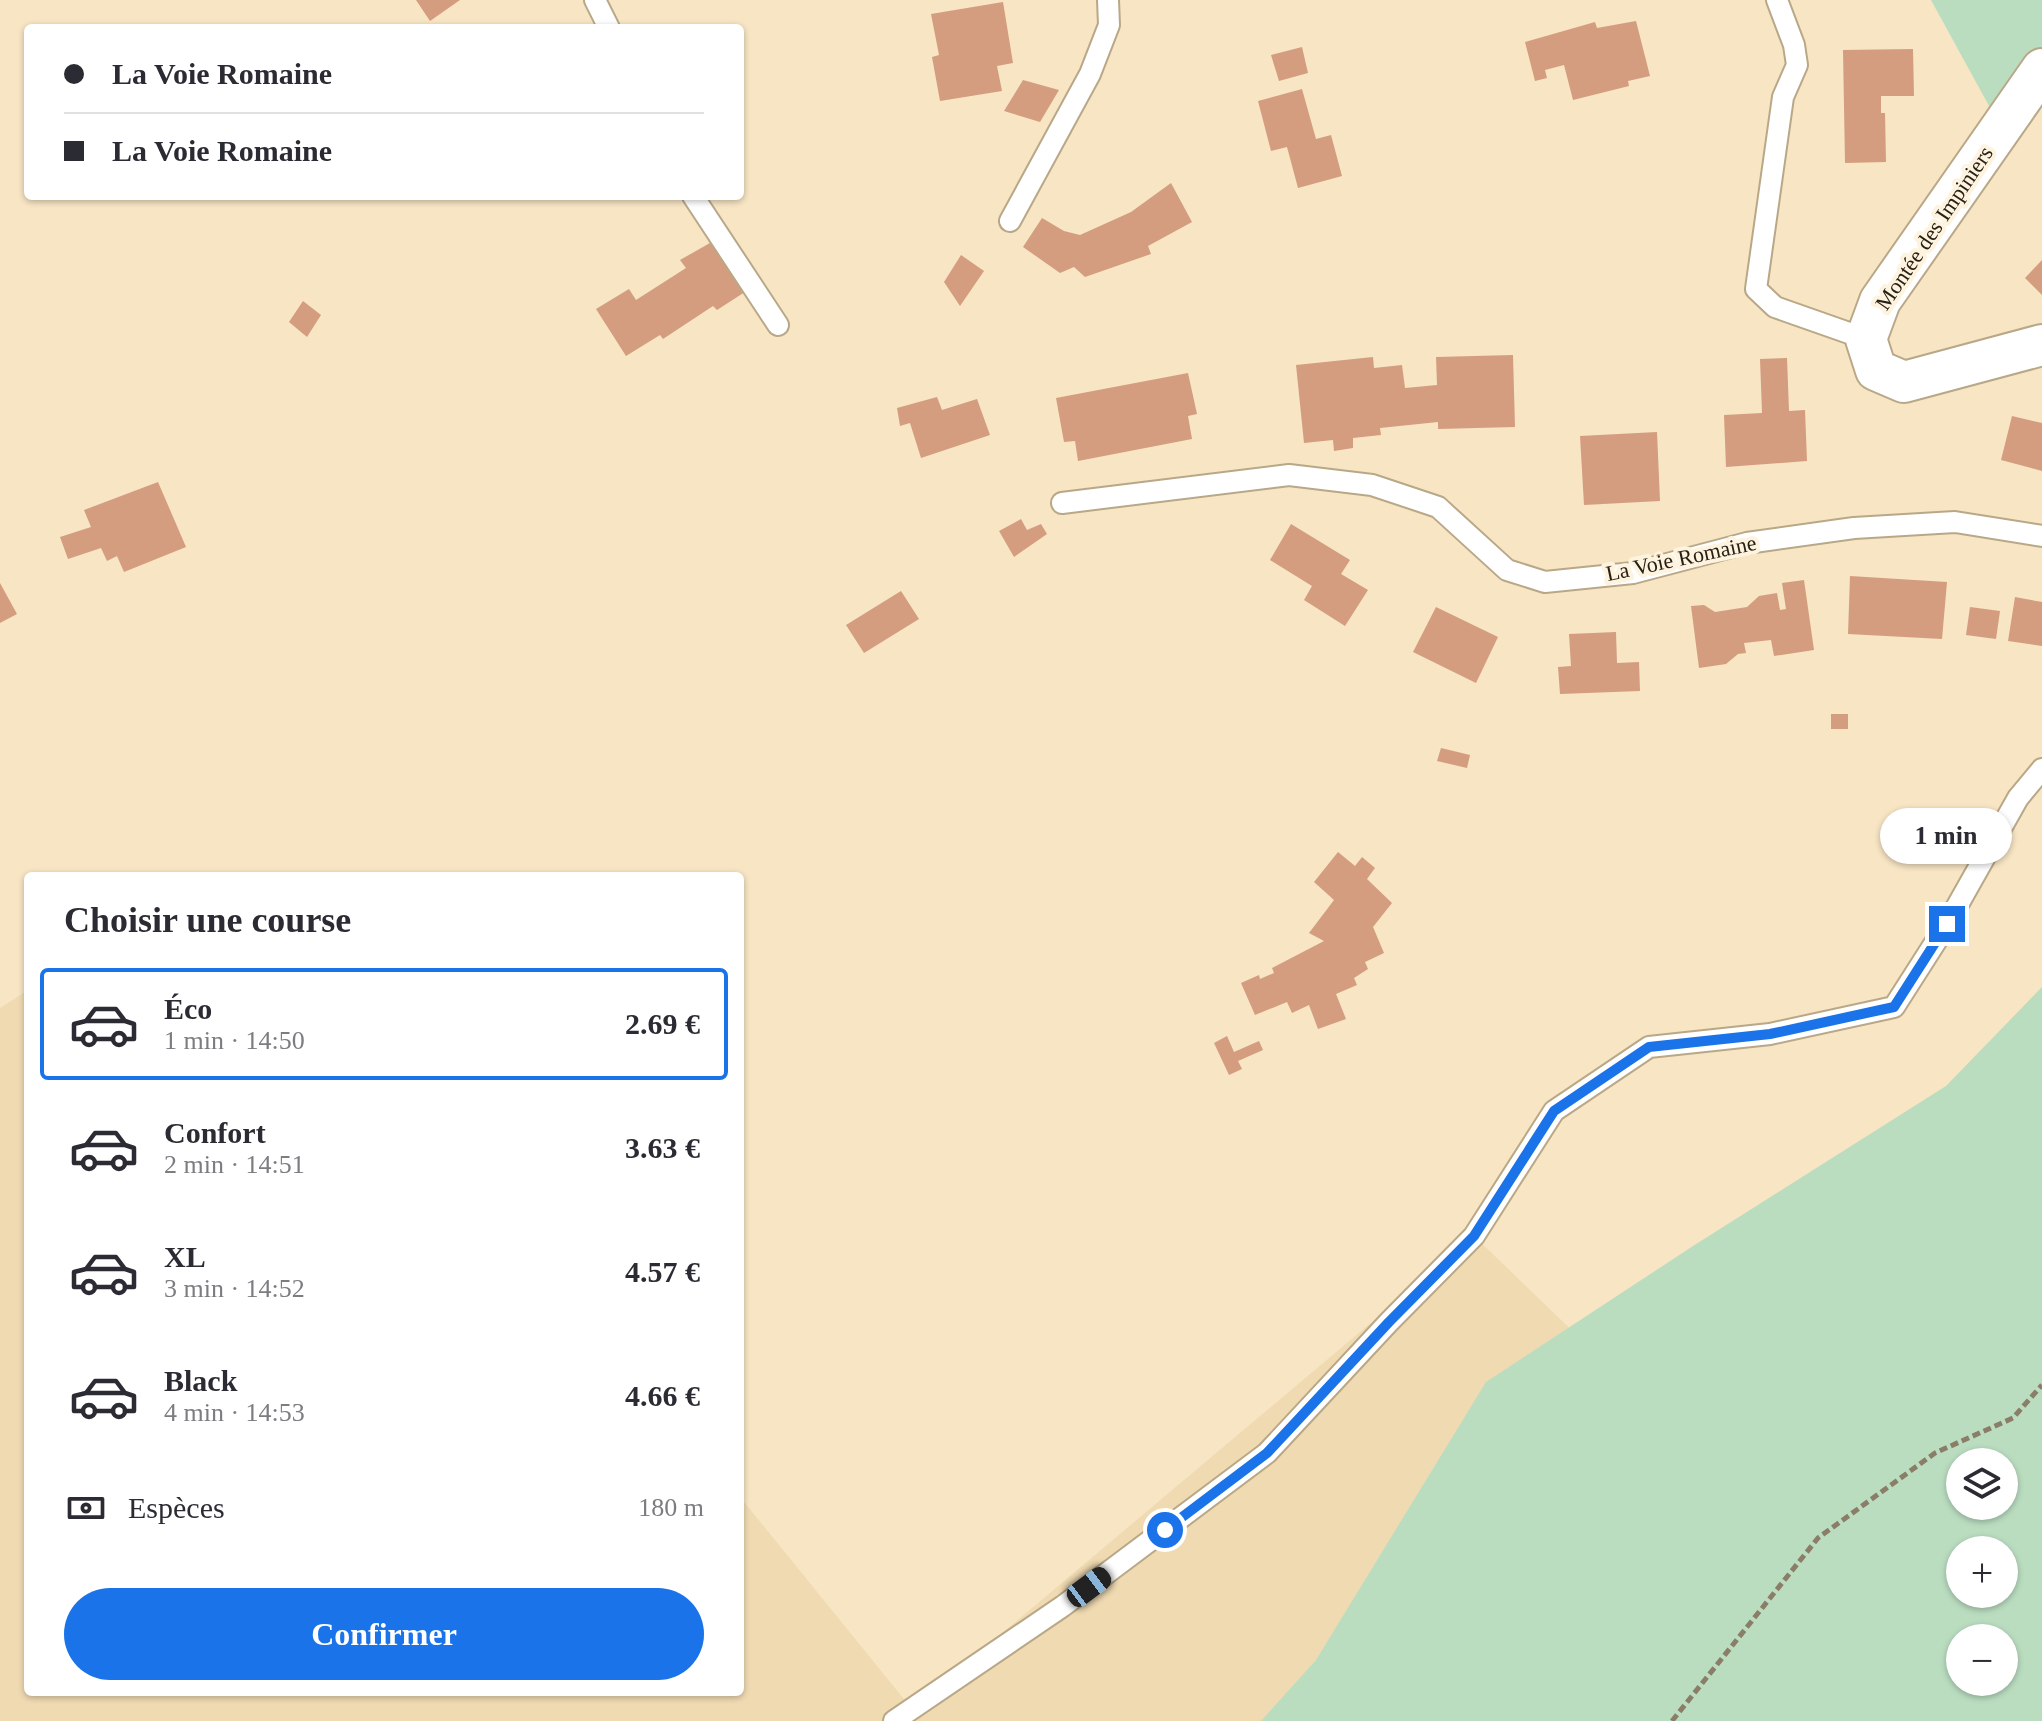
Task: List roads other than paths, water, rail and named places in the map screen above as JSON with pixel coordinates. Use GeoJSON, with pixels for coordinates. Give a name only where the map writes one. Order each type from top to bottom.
{"type":"FeatureCollection","features":[{"type":"Feature","properties":{"kind":"street","name":"Montée des Impiniers"},"geometry":{"type":"LineString","coordinates":[[1866,339],[1880,301],[2042,69]]}},
{"type":"Feature","properties":{"kind":"street"},"geometry":{"type":"LineString","coordinates":[[1866,339],[1876,370],[1904,382],[2042,345]]}},
{"type":"Feature","properties":{"kind":"lane"},"geometry":{"type":"LineString","coordinates":[[595,0],[607,24]]}},
{"type":"Feature","properties":{"kind":"lane"},"geometry":{"type":"LineString","coordinates":[[1010,221],[1090,74],[1109,25],[1108,0]]}},
{"type":"Feature","properties":{"kind":"lane"},"geometry":{"type":"LineString","coordinates":[[1777,0],[1794,45],[1797,65],[1783,97],[1756,289],[1775,307],[1866,339]]}},
{"type":"Feature","properties":{"kind":"lane"},"geometry":{"type":"LineString","coordinates":[[696,200],[778,325]]}},
{"type":"Feature","properties":{"kind":"lane","name":"La Voie Romaine"},"geometry":{"type":"LineString","coordinates":[[1062,503],[1289,475],[1372,485],[1438,507],[1507,570],[1545,582],[1633,573],[1747,543],[1854,528],[1955,522],[2042,536]]}},
{"type":"Feature","properties":{"kind":"lane"},"geometry":{"type":"LineString","coordinates":[[894,1721],[1063,1606],[1267,1453],[1474,1236],[1554,1111],[1649,1047],[1770,1034],[1894,1007],[1947,924],[2018,798],[2042,769]]}}]}
